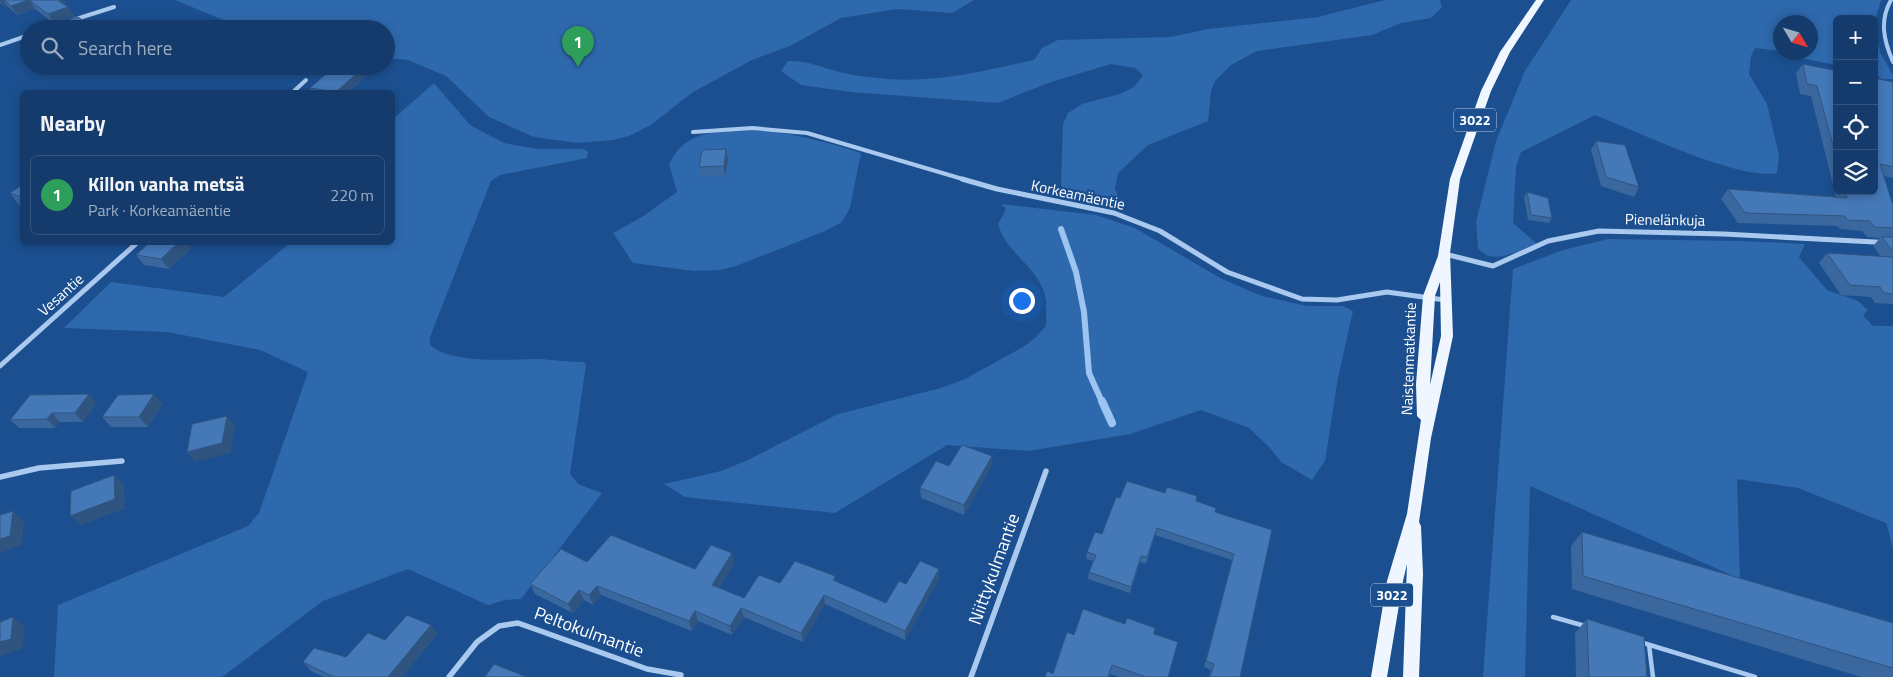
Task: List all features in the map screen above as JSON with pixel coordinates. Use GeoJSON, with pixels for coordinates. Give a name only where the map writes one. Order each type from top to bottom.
{"type":"FeatureCollection","features":[{"type":"Feature","properties":{"kind":"main road","name":"Naistenmatkantie"},"geometry":{"type":"LineString","coordinates":[[1424,438],[1423,384],[1429,296],[1444,254],[1455,179],[1479,109],[1505,52],[1524,21],[1540,0]]}},
{"type":"Feature","properties":{"kind":"main road","name":"Naistenmatkantie"},"geometry":{"type":"LineString","coordinates":[[1378,677],[1395,581],[1414,514],[1424,438],[1447,336],[1448,300],[1444,254]]}},
{"type":"Feature","properties":{"kind":"main road","name":"Naistenmatkantie"},"geometry":{"type":"LineString","coordinates":[[1411,677],[1415,574],[1414,514]]}},
{"type":"Feature","properties":{"kind":"street"},"geometry":{"type":"LineString","coordinates":[[1891,0],[1884,15],[1883,27],[1887,48],[1893,62]]}},
{"type":"Feature","properties":{"kind":"street"},"geometry":{"type":"LineString","coordinates":[[74,20],[114,7]]}},
{"type":"Feature","properties":{"kind":"street"},"geometry":{"type":"LineString","coordinates":[[1,44],[20,38]]}},
{"type":"Feature","properties":{"kind":"street"},"geometry":{"type":"LineString","coordinates":[[295,90],[306,80]]}},
{"type":"Feature","properties":{"kind":"street","name":"Korkeamäentie"},"geometry":{"type":"LineString","coordinates":[[693,132],[752,128],[807,133],[997,189],[1114,213],[1160,231],[1227,272],[1302,299],[1337,300],[1387,292],[1448,300]]}},
{"type":"Feature","properties":{"kind":"street","name":"Pienelänkuja"},"geometry":{"type":"LineString","coordinates":[[1444,254],[1493,266],[1548,241],[1599,231],[1724,234],[1893,243]]}},
{"type":"Feature","properties":{"kind":"street","name":"Vesantie"},"geometry":{"type":"LineString","coordinates":[[0,366],[135,245]]}},
{"type":"Feature","properties":{"kind":"street"},"geometry":{"type":"LineString","coordinates":[[0,478],[39,468],[122,461]]}},
{"type":"Feature","properties":{"kind":"street","name":"Niittykulmantie"},"geometry":{"type":"LineString","coordinates":[[970,677],[1046,471]]}},
{"type":"Feature","properties":{"kind":"street","name":"Peltokulmantie"},"geometry":{"type":"LineString","coordinates":[[450,677],[477,642],[499,626],[518,623],[646,669],[681,675]]}},
{"type":"Feature","properties":{"kind":"lane"},"geometry":{"type":"LineString","coordinates":[[1553,617],[1590,628]]}},
{"type":"Feature","properties":{"kind":"lane"},"geometry":{"type":"LineString","coordinates":[[1633,640],[1755,677]]}},
{"type":"Feature","properties":{"kind":"lane"},"geometry":{"type":"LineString","coordinates":[[1649,644],[1652,677]]}},
{"type":"Feature","properties":{"kind":"shaded area"},"geometry":{"type":"Polygon","coordinates":[[[175,0],[974,0],[952,13],[897,9],[841,18],[790,46],[752,60],[693,92],[651,125],[629,136],[613,140],[578,143],[534,137],[489,117],[446,76],[408,60],[395,59],[395,20],[223,20],[175,0]]]}},
{"type":"Feature","properties":{"kind":"shaded area"},"geometry":{"type":"Polygon","coordinates":[[[1385,0],[1440,0],[1442,7],[1431,18],[1401,23],[1372,35],[1257,51],[1231,65],[1215,81],[1211,91],[1208,121],[1148,145],[1118,173],[1115,189],[1120,199],[1078,202],[1066,199],[1061,184],[1063,124],[1068,113],[1082,104],[1120,94],[1134,87],[1143,75],[1135,68],[1111,64],[1051,82],[998,103],[851,92],[801,85],[781,71],[788,61],[795,61],[848,74],[886,79],[942,78],[1034,60],[1042,48],[1058,40],[1170,37],[1208,29],[1318,17],[1385,0]]]}},
{"type":"Feature","properties":{"kind":"shaded area"},"geometry":{"type":"Polygon","coordinates":[[[1571,0],[1881,0],[1877,15],[1833,15],[1833,64],[1810,60],[1818,60],[1818,15],[1773,15],[1773,50],[1755,48],[1751,56],[1749,74],[1767,104],[1779,155],[1777,173],[1760,173],[1713,162],[1686,153],[1595,115],[1521,152],[1516,167],[1513,223],[1537,244],[1514,253],[1498,257],[1491,256],[1484,254],[1478,248],[1476,222],[1496,141],[1525,71],[1571,0]]]}},
{"type":"Feature","properties":{"kind":"shaded area"},"geometry":{"type":"Polygon","coordinates":[[[1878,44],[1881,54],[1893,75],[1893,79],[1882,79],[1878,76],[1878,44]]]}},
{"type":"Feature","properties":{"kind":"shaded area"},"geometry":{"type":"Polygon","coordinates":[[[434,83],[470,125],[504,143],[537,149],[583,149],[588,152],[587,158],[500,175],[491,181],[430,337],[430,345],[453,356],[467,358],[499,360],[541,359],[584,362],[586,365],[570,474],[578,484],[602,493],[521,599],[505,600],[488,605],[408,569],[323,601],[222,677],[54,677],[58,605],[248,526],[259,513],[308,372],[260,350],[167,332],[64,328],[111,282],[224,297],[288,245],[395,245],[395,117],[434,83]]]}},
{"type":"Feature","properties":{"kind":"shaded area"},"geometry":{"type":"Polygon","coordinates":[[[745,130],[775,132],[804,137],[861,153],[850,208],[842,222],[823,232],[736,266],[720,270],[694,271],[633,263],[613,233],[642,217],[677,192],[669,164],[676,153],[683,145],[701,135],[745,130]]]}},
{"type":"Feature","properties":{"kind":"shaded area"},"geometry":{"type":"Polygon","coordinates":[[[1001,204],[1096,215],[1135,228],[1222,279],[1262,296],[1307,306],[1343,306],[1353,311],[1338,378],[1325,461],[1312,480],[1281,462],[1270,448],[1249,428],[1201,410],[1130,434],[1029,451],[947,445],[835,513],[685,497],[664,484],[721,471],[748,460],[838,414],[941,388],[965,379],[1023,347],[1035,338],[1046,326],[1045,296],[1037,278],[1001,233],[998,224],[1006,209],[1001,204]]]}},
{"type":"Feature","properties":{"kind":"shaded area"},"geometry":{"type":"Polygon","coordinates":[[[1608,239],[1805,244],[1799,257],[1827,290],[1858,301],[1868,310],[1863,315],[1873,326],[1893,326],[1893,548],[1886,523],[1798,488],[1737,479],[1740,579],[1530,486],[1525,677],[1483,677],[1513,269],[1563,250],[1608,239]]]}},
{"type":"Feature","properties":{"kind":"building"},"geometry":{"type":"Polygon","coordinates":[[[4,0],[29,0],[11,6],[4,0]]]}},
{"type":"Feature","properties":{"kind":"building"},"geometry":{"type":"Polygon","coordinates":[[[29,0],[60,0],[68,7],[48,14],[29,0]]]}},
{"type":"Feature","properties":{"kind":"building"},"geometry":{"type":"Polygon","coordinates":[[[78,17],[82,20],[68,20],[78,17]]]}},
{"type":"Feature","properties":{"kind":"building"},"geometry":{"type":"Polygon","coordinates":[[[1803,64],[1833,70],[1833,145],[1817,86],[1807,84],[1803,64]]]}},
{"type":"Feature","properties":{"kind":"building"},"geometry":{"type":"Polygon","coordinates":[[[325,75],[355,75],[338,90],[310,88],[325,75]]]}},
{"type":"Feature","properties":{"kind":"building"},"geometry":{"type":"Polygon","coordinates":[[[1878,79],[1893,82],[1893,167],[1880,164],[1893,205],[1893,228],[1875,227],[1870,221],[1847,220],[1845,216],[1745,213],[1728,189],[1847,198],[1846,195],[1878,195],[1878,79]]]}},
{"type":"Feature","properties":{"kind":"building"},"geometry":{"type":"Polygon","coordinates":[[[1596,141],[1625,145],[1639,187],[1606,177],[1596,141]]]}},
{"type":"Feature","properties":{"kind":"building"},"geometry":{"type":"Polygon","coordinates":[[[726,149],[724,166],[699,167],[702,150],[726,149]]]}},
{"type":"Feature","properties":{"kind":"building"},"geometry":{"type":"Polygon","coordinates":[[[20,186],[20,196],[10,193],[20,186]]]}},
{"type":"Feature","properties":{"kind":"building"},"geometry":{"type":"Polygon","coordinates":[[[1527,192],[1548,198],[1552,218],[1531,215],[1527,192]]]}},
{"type":"Feature","properties":{"kind":"building"},"geometry":{"type":"Polygon","coordinates":[[[1882,237],[1893,237],[1893,252],[1882,237]]]}},
{"type":"Feature","properties":{"kind":"building"},"geometry":{"type":"Polygon","coordinates":[[[147,245],[176,245],[161,259],[136,255],[147,245]]]}},
{"type":"Feature","properties":{"kind":"building"},"geometry":{"type":"Polygon","coordinates":[[[1827,253],[1893,257],[1893,294],[1884,293],[1880,287],[1850,285],[1827,253]]]}},
{"type":"Feature","properties":{"kind":"building"},"geometry":{"type":"Polygon","coordinates":[[[89,394],[75,413],[52,413],[47,419],[10,420],[30,395],[89,394]]]}},
{"type":"Feature","properties":{"kind":"building"},"geometry":{"type":"Polygon","coordinates":[[[154,394],[139,417],[102,417],[118,395],[154,394]]]}},
{"type":"Feature","properties":{"kind":"building"},"geometry":{"type":"Polygon","coordinates":[[[227,416],[222,443],[187,452],[192,424],[227,416]]]}},
{"type":"Feature","properties":{"kind":"building"},"geometry":{"type":"Polygon","coordinates":[[[962,445],[992,456],[964,505],[920,488],[936,461],[949,466],[962,445]]]}},
{"type":"Feature","properties":{"kind":"building"},"geometry":{"type":"Polygon","coordinates":[[[114,475],[115,499],[70,516],[71,491],[114,475]]]}},
{"type":"Feature","properties":{"kind":"building"},"geometry":{"type":"Polygon","coordinates":[[[1127,481],[1165,493],[1167,487],[1197,496],[1196,501],[1216,508],[1215,512],[1272,530],[1240,677],[1210,677],[1214,664],[1206,661],[1234,554],[1157,528],[1147,557],[1141,556],[1131,587],[1089,572],[1096,555],[1087,552],[1095,532],[1102,534],[1116,497],[1120,498],[1127,481]]]}},
{"type":"Feature","properties":{"kind":"building"},"geometry":{"type":"Polygon","coordinates":[[[13,511],[10,536],[0,539],[0,515],[13,511]]]}},
{"type":"Feature","properties":{"kind":"building"},"geometry":{"type":"Polygon","coordinates":[[[1582,532],[1893,623],[1893,668],[1583,576],[1582,532]]]}},
{"type":"Feature","properties":{"kind":"building"},"geometry":{"type":"Polygon","coordinates":[[[611,535],[695,569],[711,545],[732,553],[712,585],[744,598],[759,575],[780,583],[795,561],[835,576],[833,580],[886,603],[899,581],[906,584],[920,561],[939,569],[905,631],[824,595],[801,633],[741,608],[730,626],[695,611],[689,621],[597,586],[589,595],[579,590],[568,604],[530,584],[561,549],[587,562],[611,535]]]}},
{"type":"Feature","properties":{"kind":"building"},"geometry":{"type":"Polygon","coordinates":[[[1083,609],[1125,624],[1127,618],[1155,628],[1154,634],[1178,642],[1168,677],[1146,677],[1112,665],[1108,677],[1045,677],[1047,671],[1053,674],[1067,632],[1074,635],[1083,609]]]}},
{"type":"Feature","properties":{"kind":"building"},"geometry":{"type":"Polygon","coordinates":[[[407,615],[431,625],[388,677],[334,677],[303,662],[314,648],[346,657],[368,633],[385,640],[407,615]]]}},
{"type":"Feature","properties":{"kind":"building"},"geometry":{"type":"Polygon","coordinates":[[[13,617],[11,639],[0,642],[0,622],[13,617]]]}},
{"type":"Feature","properties":{"kind":"building"},"geometry":{"type":"Polygon","coordinates":[[[1587,619],[1644,637],[1647,677],[1589,677],[1587,619]]]}},
{"type":"Feature","properties":{"kind":"building"},"geometry":{"type":"Polygon","coordinates":[[[494,664],[527,677],[485,677],[494,664]]]}},
{"type":"Feature","properties":{"kind":"waterway"},"geometry":{"type":"LineString","coordinates":[[1061,229],[1076,272],[1084,312],[1089,373],[1102,402]]}},
{"type":"Feature","properties":{"kind":"waterway"},"geometry":{"type":"LineString","coordinates":[[1102,401],[1112,423]]}},
{"type":"Feature","properties":{"kind":"place","name":"Killon vanha metsä"},"geometry":{"type":"Point","coordinates":[578,67]}}]}
